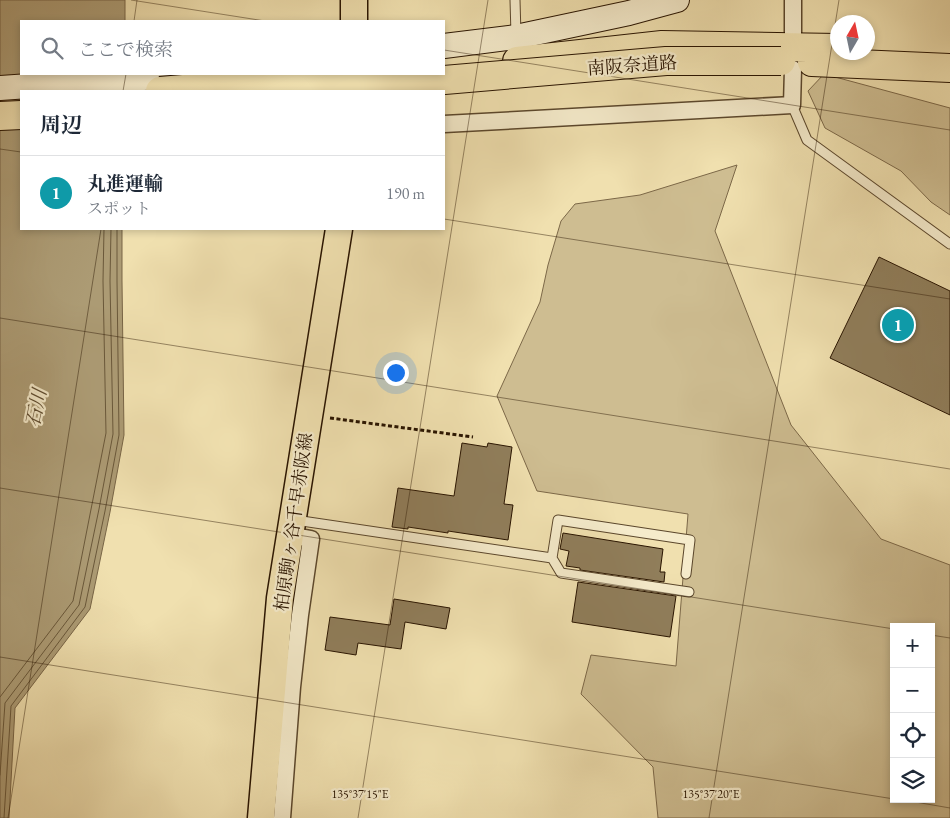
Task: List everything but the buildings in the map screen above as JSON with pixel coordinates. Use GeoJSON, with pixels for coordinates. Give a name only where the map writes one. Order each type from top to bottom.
{"type":"FeatureCollection","features":[{"type":"Feature","properties":{"kind":"highway","name":"南阪奈道路"},"geometry":{"type":"LineString","coordinates":[[445,67],[662,45],[787,53],[950,68]]}},
{"type":"Feature","properties":{"kind":"highway","name":"南阪奈道路"},"geometry":{"type":"LineString","coordinates":[[328,90],[830,49]]}},
{"type":"Feature","properties":{"kind":"highway"},"geometry":{"type":"LineString","coordinates":[[875,49],[922,50],[950,53]]}},
{"type":"Feature","properties":{"kind":"highway"},"geometry":{"type":"LineString","coordinates":[[172,90],[356,75]]}},
{"type":"Feature","properties":{"kind":"highway"},"geometry":{"type":"LineString","coordinates":[[0,103],[20,102]]}},
{"type":"Feature","properties":{"kind":"highway"},"geometry":{"type":"LineString","coordinates":[[0,116],[20,114]]}},
{"type":"Feature","properties":{"kind":"main road"},"geometry":{"type":"LineString","coordinates":[[354,0],[354,20]]}},
{"type":"Feature","properties":{"kind":"main road"},"geometry":{"type":"LineString","coordinates":[[355,75],[355,90]]}},
{"type":"Feature","properties":{"kind":"main road","name":"柏原駒ヶ谷千早赤阪線"},"geometry":{"type":"LineString","coordinates":[[262,818],[280,598],[339,230]]}},
{"type":"Feature","properties":{"kind":"street"},"geometry":{"type":"LineString","coordinates":[[445,46],[516,37],[629,13],[678,0]]}},
{"type":"Feature","properties":{"kind":"street"},"geometry":{"type":"LineString","coordinates":[[445,124],[792,105],[787,53],[793,0]]}},
{"type":"Feature","properties":{"kind":"street"},"geometry":{"type":"LineString","coordinates":[[0,88],[187,75]]}},
{"type":"Feature","properties":{"kind":"street"},"geometry":{"type":"LineString","coordinates":[[282,818],[292,687],[300,615],[312,539],[291,527]]}},
{"type":"Feature","properties":{"kind":"lane"},"geometry":{"type":"LineString","coordinates":[[516,0],[516,37]]}},
{"type":"Feature","properties":{"kind":"lane"},"geometry":{"type":"LineString","coordinates":[[792,105],[808,140],[950,244]]}},
{"type":"Feature","properties":{"kind":"lane"},"geometry":{"type":"LineString","coordinates":[[686,574],[690,540],[558,520],[552,558],[560,573],[689,592]]}},
{"type":"Feature","properties":{"kind":"lane"},"geometry":{"type":"LineString","coordinates":[[291,527],[552,558]]}},
{"type":"Feature","properties":{"kind":"path"},"geometry":{"type":"LineString","coordinates":[[308,416],[473,437]]}},
{"type":"Feature","properties":{"kind":"shaded area"},"geometry":{"type":"Polygon","coordinates":[[[824,74],[950,108],[950,215],[931,202],[901,171],[825,128],[808,91],[824,74]]]}},
{"type":"Feature","properties":{"kind":"shaded area"},"geometry":{"type":"Polygon","coordinates":[[[737,165],[715,231],[791,425],[881,539],[950,565],[950,818],[658,818],[653,767],[581,694],[591,655],[676,666],[688,514],[537,491],[497,396],[540,302],[548,265],[561,221],[575,204],[640,195],[737,165]]]}},
{"type":"Feature","properties":{"kind":"water","name":"石川"},"geometry":{"type":"Polygon","coordinates":[[[0,0],[125,0],[125,20],[20,20],[20,75],[118,75],[20,90],[20,230],[122,230],[124,435],[90,609],[15,708],[9,818],[0,818],[0,0]]]}},
{"type":"Feature","properties":{"kind":"place","name":"丸進運輸"},"geometry":{"type":"Point","coordinates":[898,325]}}]}
